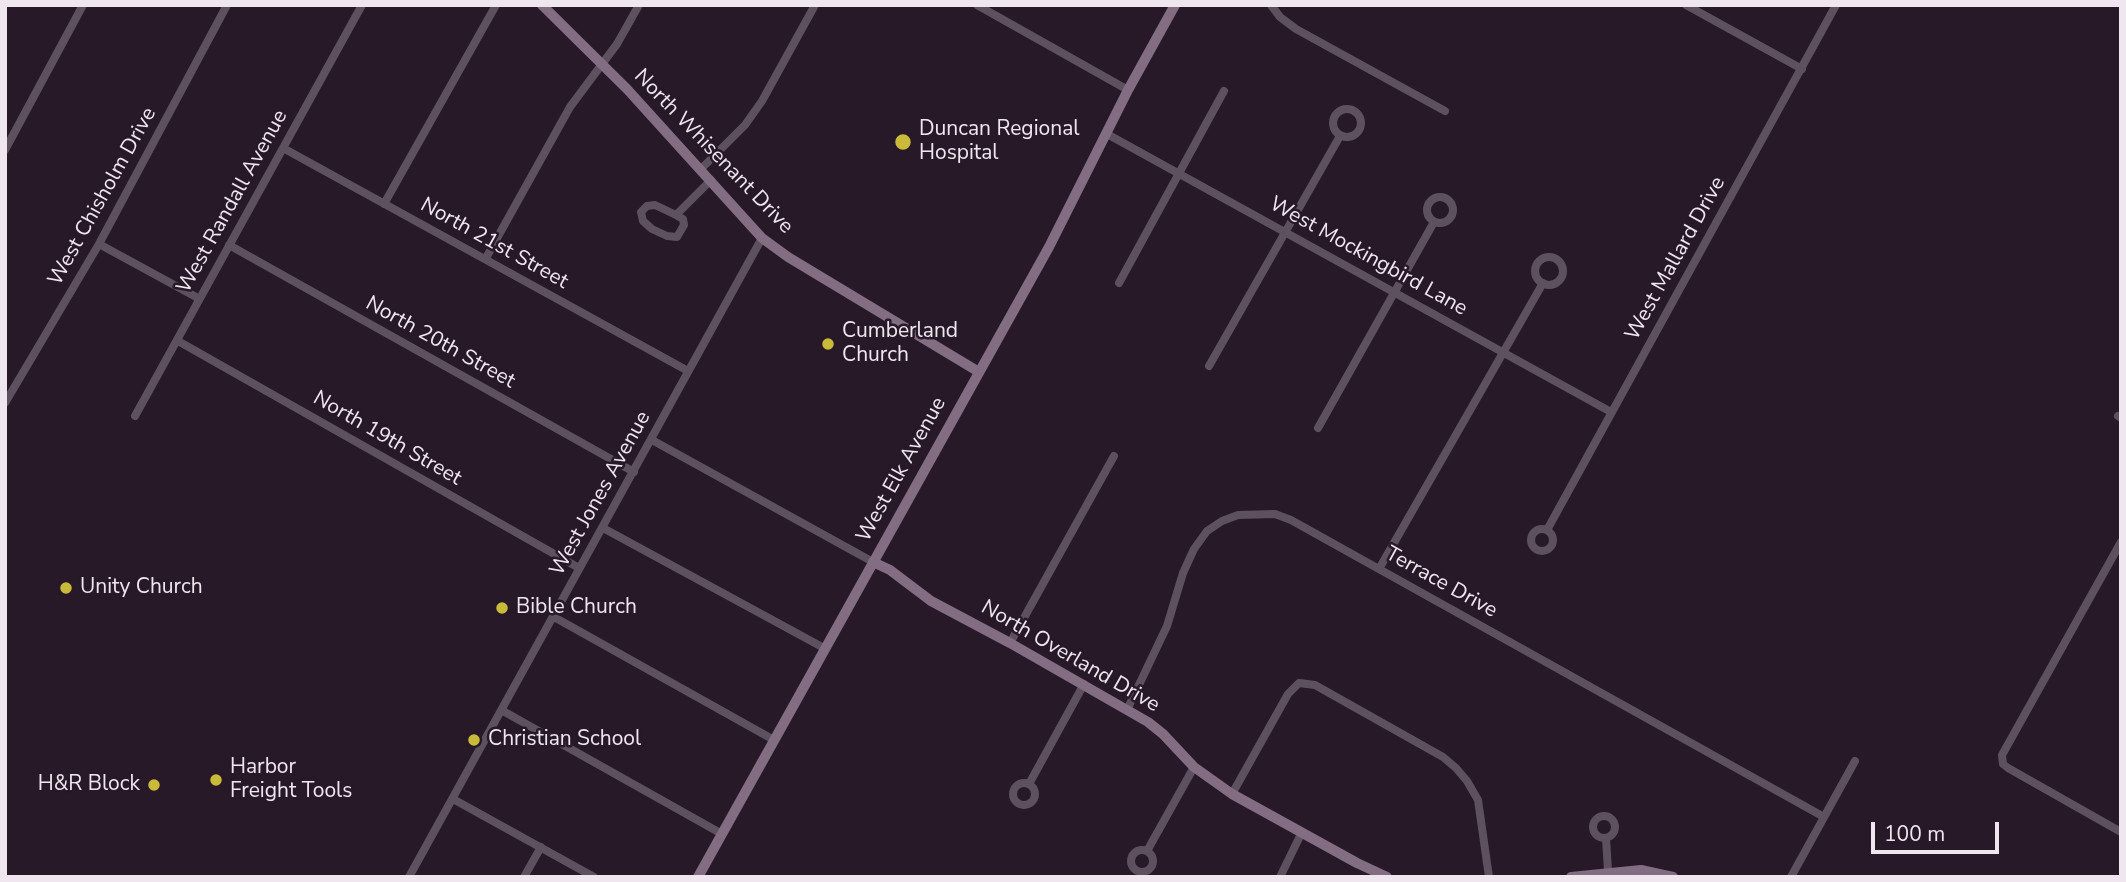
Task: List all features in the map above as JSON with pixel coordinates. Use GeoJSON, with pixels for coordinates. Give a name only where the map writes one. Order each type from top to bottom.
{"type":"FeatureCollection","features":[{"type":"Feature","properties":{"kind":"street"},"geometry":{"type":"LineString","coordinates":[[5,150],[83,5]]}},
{"type":"Feature","properties":{"kind":"street","name":"West Chisholm Drive"},"geometry":{"type":"LineString","coordinates":[[5,403],[99,244],[227,5]]}},
{"type":"Feature","properties":{"kind":"street","name":"West Randall Avenue"},"geometry":{"type":"LineString","coordinates":[[135,416],[362,5]]}},
{"type":"Feature","properties":{"kind":"street"},"geometry":{"type":"LineString","coordinates":[[384,204],[496,5]]}},
{"type":"Feature","properties":{"kind":"street","name":"North Whisenant Drive"},"geometry":{"type":"LineString","coordinates":[[542,5],[701,169],[762,238],[788,257],[979,372]]}},
{"type":"Feature","properties":{"kind":"street"},"geometry":{"type":"LineString","coordinates":[[486,258],[570,107],[602,65],[639,5]]}},
{"type":"Feature","properties":{"kind":"street"},"geometry":{"type":"LineString","coordinates":[[701,169],[736,135],[762,101],[816,5]]}},
{"type":"Feature","properties":{"kind":"street"},"geometry":{"type":"LineString","coordinates":[[977,5],[1128,90]]}},
{"type":"Feature","properties":{"kind":"street","name":"West Elk Avenue"},"geometry":{"type":"LineString","coordinates":[[698,877],[1049,247],[1128,90],[1175,5]]}},
{"type":"Feature","properties":{"kind":"street"},"geometry":{"type":"LineString","coordinates":[[1271,5],[1296,29],[1445,111]]}},
{"type":"Feature","properties":{"kind":"street","name":"West Mallard Drive"},"geometry":{"type":"LineString","coordinates":[[1547,530],[1836,5]]}},
{"type":"Feature","properties":{"kind":"street"},"geometry":{"type":"LineString","coordinates":[[1689,6],[1802,69]]}},
{"type":"Feature","properties":{"kind":"street"},"geometry":{"type":"LineString","coordinates":[[1119,283],[1224,90]]}},
{"type":"Feature","properties":{"kind":"street","name":"West Mockingbird Lane"},"geometry":{"type":"LineString","coordinates":[[1107,134],[1505,351],[1611,412]]}},
{"type":"Feature","properties":{"kind":"street"},"geometry":{"type":"LineString","coordinates":[[1209,366],[1340,136]]}},
{"type":"Feature","properties":{"kind":"street","name":"North 21st Street"},"geometry":{"type":"LineString","coordinates":[[283,148],[688,371]]}},
{"type":"Feature","properties":{"kind":"street"},"geometry":{"type":"LineString","coordinates":[[676,215],[711,180]]}},
{"type":"Feature","properties":{"kind":"street"},"geometry":{"type":"LineString","coordinates":[[655,205],[676,215],[683,219],[684,225],[677,237],[652,229],[643,220],[642,212],[647,206],[655,205]]}},
{"type":"Feature","properties":{"kind":"street"},"geometry":{"type":"LineString","coordinates":[[1318,428],[1434,222]]}},
{"type":"Feature","properties":{"kind":"street","name":"West Jones Avenue"},"geometry":{"type":"LineString","coordinates":[[410,877],[762,238]]}},
{"type":"Feature","properties":{"kind":"street"},"geometry":{"type":"LineString","coordinates":[[99,244],[198,298]]}},
{"type":"Feature","properties":{"kind":"street","name":"North 20th Street"},"geometry":{"type":"LineString","coordinates":[[229,245],[634,472]]}},
{"type":"Feature","properties":{"kind":"street"},"geometry":{"type":"LineString","coordinates":[[1379,569],[1543,283]]}},
{"type":"Feature","properties":{"kind":"street","name":"North 19th Street"},"geometry":{"type":"LineString","coordinates":[[178,341],[579,568]]}},
{"type":"Feature","properties":{"kind":"street"},"geometry":{"type":"LineString","coordinates":[[652,440],[873,562]]}},
{"type":"Feature","properties":{"kind":"street"},"geometry":{"type":"LineString","coordinates":[[1010,643],[1114,456]]}},
{"type":"Feature","properties":{"kind":"street","name":"Terrace Drive"},"geometry":{"type":"LineString","coordinates":[[1127,710],[1167,626],[1194,549],[1207,531],[1238,515],[1275,514],[1292,520],[1824,817]]}},
{"type":"Feature","properties":{"kind":"street"},"geometry":{"type":"LineString","coordinates":[[603,528],[824,648]]}},
{"type":"Feature","properties":{"kind":"street"},"geometry":{"type":"LineString","coordinates":[[2121,542],[2002,755],[2003,764],[2008,768],[2121,832]]}},
{"type":"Feature","properties":{"kind":"street","name":"North Overland Drive"},"geometry":{"type":"LineString","coordinates":[[873,562],[890,570],[931,601],[1127,710],[1163,734],[1194,767],[1232,794],[1387,877]]}},
{"type":"Feature","properties":{"kind":"street"},"geometry":{"type":"LineString","coordinates":[[554,617],[774,740]]}},
{"type":"Feature","properties":{"kind":"street"},"geometry":{"type":"LineString","coordinates":[[1232,794],[1288,694],[1299,683],[1315,685],[1443,757],[1456,768],[1478,800],[1489,877]]}},
{"type":"Feature","properties":{"kind":"street"},"geometry":{"type":"LineString","coordinates":[[1029,784],[1084,684]]}},
{"type":"Feature","properties":{"kind":"street"},"geometry":{"type":"LineString","coordinates":[[503,711],[722,834]]}},
{"type":"Feature","properties":{"kind":"street"},"geometry":{"type":"LineString","coordinates":[[1791,877],[1855,761]]}},
{"type":"Feature","properties":{"kind":"street"},"geometry":{"type":"LineString","coordinates":[[1147,851],[1194,767]]}},
{"type":"Feature","properties":{"kind":"street"},"geometry":{"type":"LineString","coordinates":[[453,799],[594,877]]}},
{"type":"Feature","properties":{"kind":"street"},"geometry":{"type":"LineString","coordinates":[[1280,877],[1302,832]]}},
{"type":"Feature","properties":{"kind":"street"},"geometry":{"type":"LineString","coordinates":[[1606,838],[1608,872]]}},
{"type":"Feature","properties":{"kind":"street"},"geometry":{"type":"LineString","coordinates":[[524,877],[541,847]]}},
{"type":"Feature","properties":{"kind":"street"},"geometry":{"type":"LineString","coordinates":[[1572,877],[1641,870],[1673,877]]}},
{"type":"Feature","properties":{"kind":"place","name":"Duncan Regional Hospital"},"geometry":{"type":"Point","coordinates":[903,142]}},
{"type":"Feature","properties":{"kind":"place","name":"Cumberland Church"},"geometry":{"type":"Point","coordinates":[828,344]}},
{"type":"Feature","properties":{"kind":"place","name":"Unity Church"},"geometry":{"type":"Point","coordinates":[66,588]}},
{"type":"Feature","properties":{"kind":"place","name":"Bible Church"},"geometry":{"type":"Point","coordinates":[502,608]}},
{"type":"Feature","properties":{"kind":"place","name":"Christian School"},"geometry":{"type":"Point","coordinates":[474,740]}},
{"type":"Feature","properties":{"kind":"place","name":"Harbor Freight Tools"},"geometry":{"type":"Point","coordinates":[216,780]}},
{"type":"Feature","properties":{"kind":"place","name":"H&R Block"},"geometry":{"type":"Point","coordinates":[154,785]}}]}
